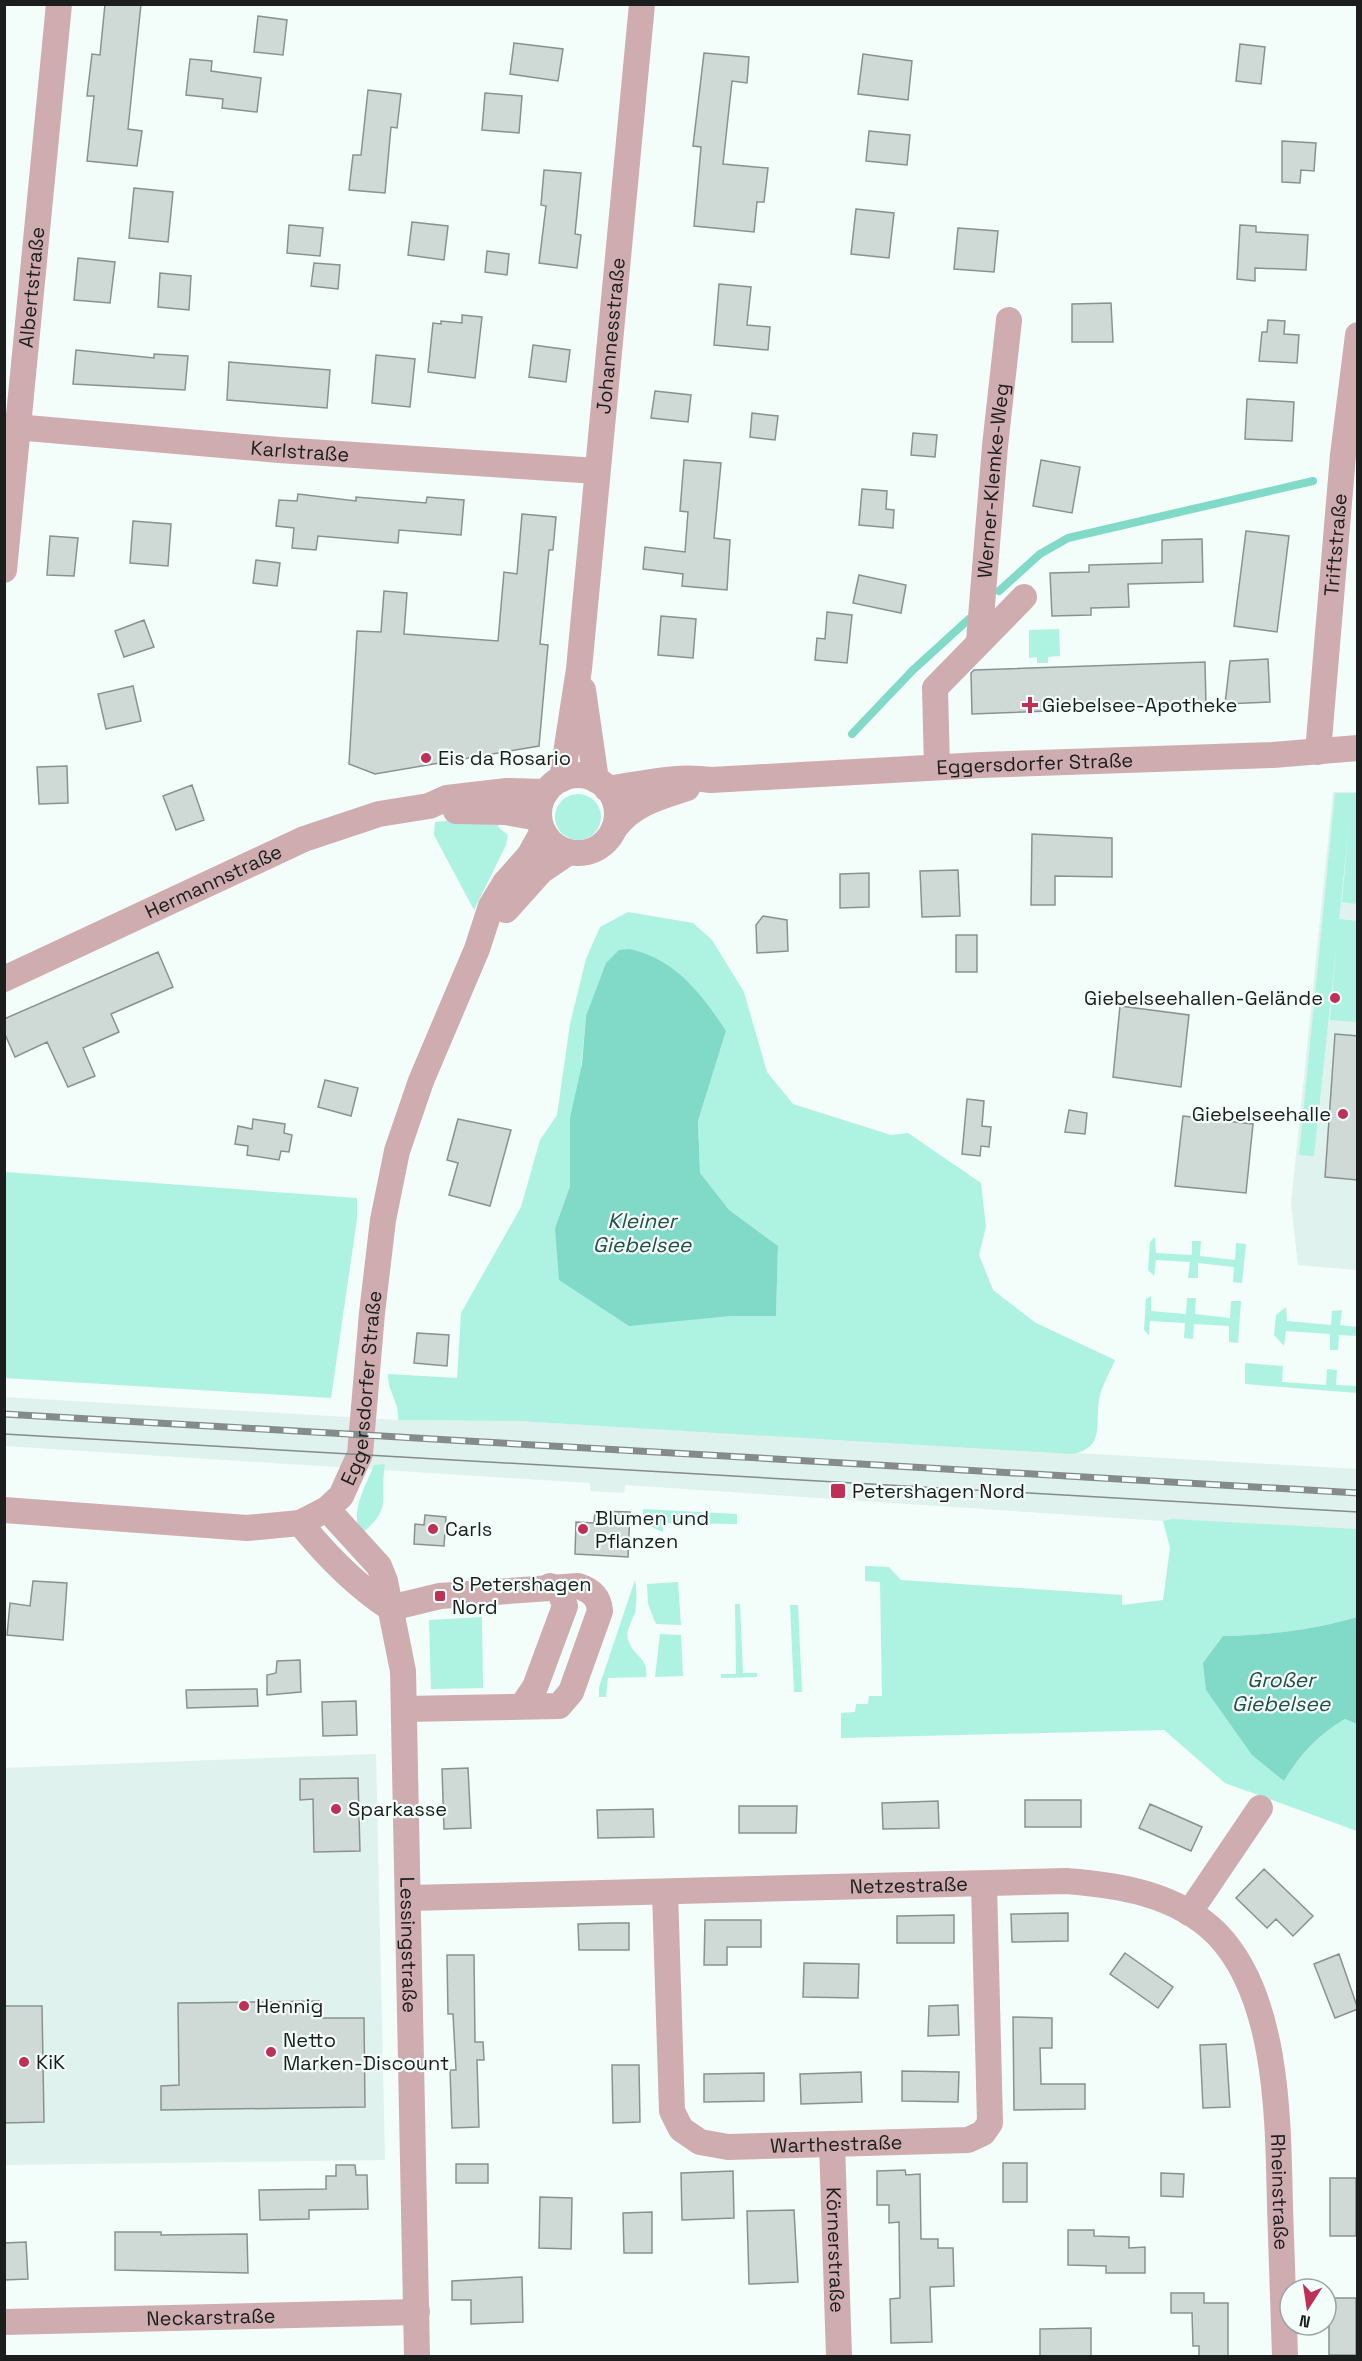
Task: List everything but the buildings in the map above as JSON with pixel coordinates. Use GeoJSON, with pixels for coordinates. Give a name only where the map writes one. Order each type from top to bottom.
{"type":"FeatureCollection","features":[{"type":"Feature","properties":{"kind":"street","name":"Albertstraße"},"geometry":{"type":"LineString","coordinates":[[4,570],[10,427],[59,4]]}},
{"type":"Feature","properties":{"kind":"street","name":"Johannesstraße"},"geometry":{"type":"LineString","coordinates":[[554,785],[568,753],[573,699],[579,669],[642,4]]}},
{"type":"Feature","properties":{"kind":"street","name":"Werner-Klemke-Weg"},"geometry":{"type":"LineString","coordinates":[[979,642],[995,446],[1009,320]]}},
{"type":"Feature","properties":{"kind":"street","name":"Triftstraße"},"geometry":{"type":"LineString","coordinates":[[1318,752],[1343,455],[1358,335]]}},
{"type":"Feature","properties":{"kind":"street","name":"Karlstraße"},"geometry":{"type":"LineString","coordinates":[[10,427],[314,452],[597,471]]}},
{"type":"Feature","properties":{"kind":"street"},"geometry":{"type":"LineString","coordinates":[[937,767],[936,688],[1024,597]]}},
{"type":"Feature","properties":{"kind":"street","name":"Johannesstraße"},"geometry":{"type":"LineString","coordinates":[[579,669],[601,784]]}},
{"type":"Feature","properties":{"kind":"street","name":"Eggersdorfer Straße"},"geometry":{"type":"LineString","coordinates":[[601,784],[690,777],[711,780],[937,767],[1318,752],[1358,748]]}},
{"type":"Feature","properties":{"kind":"street"},"geometry":{"type":"LineString","coordinates":[[579,775],[601,784],[616,803],[614,829],[610,837],[596,849],[587,852],[569,852],[553,844],[541,824],[540,807],[554,785],[579,775]]}},
{"type":"Feature","properties":{"kind":"street","name":"Eggersdorfer Straße"},"geometry":{"type":"LineString","coordinates":[[614,829],[624,815],[638,806],[711,780]]}},
{"type":"Feature","properties":{"kind":"street","name":"Hermannstraße"},"geometry":{"type":"LineString","coordinates":[[4,979],[304,838],[379,814],[429,806],[447,798],[554,785]]}},
{"type":"Feature","properties":{"kind":"street","name":"Hermannstraße"},"geometry":{"type":"LineString","coordinates":[[429,806],[449,811],[500,811],[541,824]]}},
{"type":"Feature","properties":{"kind":"street","name":"Eggersdorfer Straße"},"geometry":{"type":"LineString","coordinates":[[4,1510],[248,1528],[300,1523],[327,1509],[346,1488],[360,1454],[372,1313],[383,1220],[397,1151],[421,1081],[477,949],[491,906],[505,883],[529,856],[541,824]]}},
{"type":"Feature","properties":{"kind":"street","name":"Eggersdorfer Straße"},"geometry":{"type":"LineString","coordinates":[[477,949],[510,903],[531,881],[569,852]]}},
{"type":"Feature","properties":{"kind":"street","name":"Lessingstraße"},"geometry":{"type":"LineString","coordinates":[[327,1509],[379,1566],[385,1581],[403,1671],[417,2356]]}},
{"type":"Feature","properties":{"kind":"street"},"geometry":{"type":"LineString","coordinates":[[300,1523],[320,1548],[357,1583],[390,1608],[441,1596],[550,1586],[578,1586],[588,1589],[599,1604],[600,1611],[571,1692],[559,1706],[405,1709]]}},
{"type":"Feature","properties":{"kind":"street"},"geometry":{"type":"LineString","coordinates":[[522,1706],[535,1687],[565,1606],[560,1592],[550,1586]]}},
{"type":"Feature","properties":{"kind":"street"},"geometry":{"type":"LineString","coordinates":[[1189,1913],[1260,1808]]}},
{"type":"Feature","properties":{"kind":"street","name":"Netzestraße"},"geometry":{"type":"LineString","coordinates":[[409,1898],[1066,1881],[1136,1890],[1189,1913],[1217,1934],[1241,1967],[1262,2020],[1277,2099]]}},
{"type":"Feature","properties":{"kind":"street","name":"Warthestraße"},"geometry":{"type":"LineString","coordinates":[[665,1892],[672,2111],[681,2129],[700,2142],[728,2146],[832,2144],[968,2140],[983,2133],[990,2123],[984,1884]]}},
{"type":"Feature","properties":{"kind":"street","name":"Rheinstraße"},"geometry":{"type":"LineString","coordinates":[[1277,2099],[1285,2356]]}},
{"type":"Feature","properties":{"kind":"street","name":"Körnerstraße"},"geometry":{"type":"LineString","coordinates":[[832,2144],[839,2356]]}},
{"type":"Feature","properties":{"kind":"street","name":"Neckarstraße"},"geometry":{"type":"LineString","coordinates":[[4,2322],[417,2312]]}},
{"type":"Feature","properties":{"kind":"shaded area"},"geometry":{"type":"Polygon","coordinates":[[[1059,629],[1060,656],[1048,657],[1048,663],[1037,663],[1037,657],[1029,658],[1029,630],[1059,629]]]}},
{"type":"Feature","properties":{"kind":"shaded area","name":"Giebelseehallen-Gelände"},"geometry":{"type":"Polygon","coordinates":[[[1333,792],[1357,792],[1357,1270],[1298,1265],[1291,1204],[1333,792]]]}},
{"type":"Feature","properties":{"kind":"shaded area"},"geometry":{"type":"Polygon","coordinates":[[[1335,793],[1357,793],[1357,904],[1342,902],[1350,815],[1339,919],[1357,921],[1357,1022],[1330,1020],[1337,940],[1314,1156],[1299,1155],[1335,793]]]}},
{"type":"Feature","properties":{"kind":"shaded area"},"geometry":{"type":"Polygon","coordinates":[[[578,794],[594,801],[601,817],[594,833],[578,840],[562,833],[555,817],[562,801],[578,794]]]}},
{"type":"Feature","properties":{"kind":"shaded area"},"geometry":{"type":"Polygon","coordinates":[[[465,819],[500,821],[498,827],[508,835],[506,845],[474,910],[434,835],[435,822],[465,819]]]}},
{"type":"Feature","properties":{"kind":"shaded area"},"geometry":{"type":"Polygon","coordinates":[[[628,912],[693,923],[712,940],[744,992],[767,1072],[793,1104],[891,1135],[908,1133],[981,1183],[986,1227],[979,1255],[993,1290],[1036,1323],[1115,1360],[1100,1395],[1096,1434],[1090,1446],[1073,1454],[518,1421],[398,1420],[388,1374],[457,1378],[461,1313],[521,1207],[540,1140],[557,1115],[570,1024],[586,959],[600,927],[628,912]],[[586,1016],[570,1186],[555,1228],[730,1316],[776,1316],[778,1246],[728,1210],[700,1173],[698,1121],[726,1031],[586,1016]]]}},
{"type":"Feature","properties":{"kind":"shaded area"},"geometry":{"type":"Polygon","coordinates":[[[5,1172],[357,1198],[357,1219],[331,1398],[5,1378],[5,1172]]]}},
{"type":"Feature","properties":{"kind":"shaded area"},"geometry":{"type":"Polygon","coordinates":[[[1155,1237],[1156,1253],[1192,1255],[1192,1241],[1201,1241],[1200,1256],[1235,1260],[1236,1243],[1246,1244],[1242,1283],[1233,1282],[1234,1267],[1198,1263],[1198,1278],[1188,1278],[1190,1262],[1156,1260],[1154,1276],[1148,1270],[1150,1242],[1155,1237]]]}},
{"type":"Feature","properties":{"kind":"shaded area"},"geometry":{"type":"Polygon","coordinates":[[[1151,1296],[1151,1311],[1186,1314],[1187,1298],[1196,1298],[1195,1314],[1230,1318],[1231,1301],[1241,1301],[1238,1343],[1229,1342],[1229,1326],[1194,1324],[1193,1339],[1184,1338],[1185,1323],[1150,1321],[1149,1335],[1144,1330],[1146,1299],[1151,1296]]]}},
{"type":"Feature","properties":{"kind":"shaded area"},"geometry":{"type":"Polygon","coordinates":[[[1286,1307],[1287,1321],[1331,1325],[1332,1311],[1342,1310],[1340,1325],[1357,1327],[1357,1336],[1339,1335],[1338,1350],[1330,1350],[1330,1334],[1286,1331],[1284,1346],[1274,1335],[1276,1315],[1286,1307]]]}},
{"type":"Feature","properties":{"kind":"shaded area"},"geometry":{"type":"Polygon","coordinates":[[[1245,1363],[1283,1366],[1282,1382],[1326,1385],[1327,1369],[1337,1370],[1336,1385],[1357,1386],[1357,1393],[1245,1384],[1245,1363]]]}},
{"type":"Feature","properties":{"kind":"shaded area"},"geometry":{"type":"Polygon","coordinates":[[[4,1397],[398,1420],[518,1421],[1357,1469],[1357,1529],[1163,1521],[625,1485],[624,1493],[590,1491],[590,1483],[5,1446],[4,1397]]]}},
{"type":"Feature","properties":{"kind":"shaded area"},"geometry":{"type":"Polygon","coordinates":[[[385,1464],[382,1510],[361,1534],[357,1517],[360,1499],[374,1465],[385,1464]]]}},
{"type":"Feature","properties":{"kind":"shaded area"},"geometry":{"type":"Polygon","coordinates":[[[643,1509],[737,1514],[737,1524],[663,1523],[663,1532],[642,1523],[643,1509]]]}},
{"type":"Feature","properties":{"kind":"shaded area"},"geometry":{"type":"Polygon","coordinates":[[[1172,1519],[1357,1529],[1357,1617],[1291,1631],[1223,1636],[1206,1690],[1284,1781],[1296,1762],[1326,1732],[1345,1719],[1357,1724],[1357,1831],[1225,1783],[1164,1730],[841,1738],[841,1713],[855,1712],[856,1704],[868,1704],[869,1696],[882,1696],[880,1582],[865,1581],[865,1566],[889,1567],[901,1580],[1122,1595],[1122,1605],[1163,1600],[1170,1548],[1163,1521],[1172,1519]]]}},
{"type":"Feature","properties":{"kind":"shaded area"},"geometry":{"type":"Polygon","coordinates":[[[635,1580],[636,1609],[627,1637],[630,1645],[645,1665],[646,1677],[608,1678],[606,1697],[599,1697],[599,1687],[635,1580]]]}},
{"type":"Feature","properties":{"kind":"shaded area"},"geometry":{"type":"Polygon","coordinates":[[[678,1582],[681,1625],[656,1624],[648,1604],[647,1584],[678,1582]]]}},
{"type":"Feature","properties":{"kind":"shaded area"},"geometry":{"type":"Polygon","coordinates":[[[735,1604],[740,1604],[743,1673],[757,1673],[757,1677],[721,1678],[721,1674],[736,1674],[735,1604]]]}},
{"type":"Feature","properties":{"kind":"shaded area"},"geometry":{"type":"Polygon","coordinates":[[[790,1605],[798,1605],[802,1692],[794,1692],[790,1605]]]}},
{"type":"Feature","properties":{"kind":"shaded area"},"geometry":{"type":"Polygon","coordinates":[[[482,1617],[483,1688],[431,1689],[429,1620],[482,1617]]]}},
{"type":"Feature","properties":{"kind":"shaded area"},"geometry":{"type":"Polygon","coordinates":[[[660,1634],[681,1635],[683,1676],[655,1677],[660,1634]]]}},
{"type":"Feature","properties":{"kind":"shaded area"},"geometry":{"type":"Polygon","coordinates":[[[376,1754],[385,2160],[5,2165],[4,1768],[376,1754]]]}},
{"type":"Feature","properties":{"kind":"water","name":"Kleiner Giebelsee"},"geometry":{"type":"Polygon","coordinates":[[[630,949],[661,961],[686,980],[697,991],[726,1031],[698,1121],[700,1173],[729,1210],[778,1246],[776,1316],[730,1316],[629,1326],[559,1280],[555,1228],[570,1186],[570,1118],[582,1064],[586,1016],[606,963],[619,950],[630,949]]]}},
{"type":"Feature","properties":{"kind":"water","name":"Großer Giebelsee"},"geometry":{"type":"Polygon","coordinates":[[[1357,1617],[1357,1724],[1345,1719],[1326,1732],[1296,1762],[1284,1781],[1252,1755],[1206,1690],[1203,1663],[1223,1636],[1291,1631],[1357,1617]]]}},
{"type":"Feature","properties":{"kind":"waterway"},"geometry":{"type":"LineString","coordinates":[[999,591],[1040,554],[1068,538],[1313,481]]}},
{"type":"Feature","properties":{"kind":"waterway"},"geometry":{"type":"LineString","coordinates":[[852,734],[913,670],[969,619]]}},
{"type":"Feature","properties":{"kind":"tram line"},"geometry":{"type":"LineString","coordinates":[[4,1434],[1358,1512]]}},
{"type":"Feature","properties":{"kind":"railway"},"geometry":{"type":"LineString","coordinates":[[4,1414],[1358,1493]]}},
{"type":"Feature","properties":{"kind":"place","name":"Giebelsee-Apotheke"},"geometry":{"type":"Point","coordinates":[1030,705]}},
{"type":"Feature","properties":{"kind":"place","name":"Eis da Rosario"},"geometry":{"type":"Point","coordinates":[426,758]}},
{"type":"Feature","properties":{"kind":"place","name":"Giebelseehallen-Gelände"},"geometry":{"type":"Point","coordinates":[1335,998]}},
{"type":"Feature","properties":{"kind":"place","name":"Giebelseehalle"},"geometry":{"type":"Point","coordinates":[1343,1114]}},
{"type":"Feature","properties":{"kind":"place","name":"Petershagen Nord"},"geometry":{"type":"Point","coordinates":[838,1491]}},
{"type":"Feature","properties":{"kind":"place","name":"Carls"},"geometry":{"type":"Point","coordinates":[433,1529]}},
{"type":"Feature","properties":{"kind":"place","name":"Blumen und Pflanzen"},"geometry":{"type":"Point","coordinates":[583,1529]}},
{"type":"Feature","properties":{"kind":"place","name":"S Petershagen Nord"},"geometry":{"type":"Point","coordinates":[440,1596]}},
{"type":"Feature","properties":{"kind":"place","name":"Sparkasse"},"geometry":{"type":"Point","coordinates":[336,1809]}},
{"type":"Feature","properties":{"kind":"place","name":"Hennig"},"geometry":{"type":"Point","coordinates":[244,2006]}},
{"type":"Feature","properties":{"kind":"place","name":"Netto Marken-Discount"},"geometry":{"type":"Point","coordinates":[271,2052]}},
{"type":"Feature","properties":{"kind":"place","name":"KiK"},"geometry":{"type":"Point","coordinates":[24,2062]}}]}
